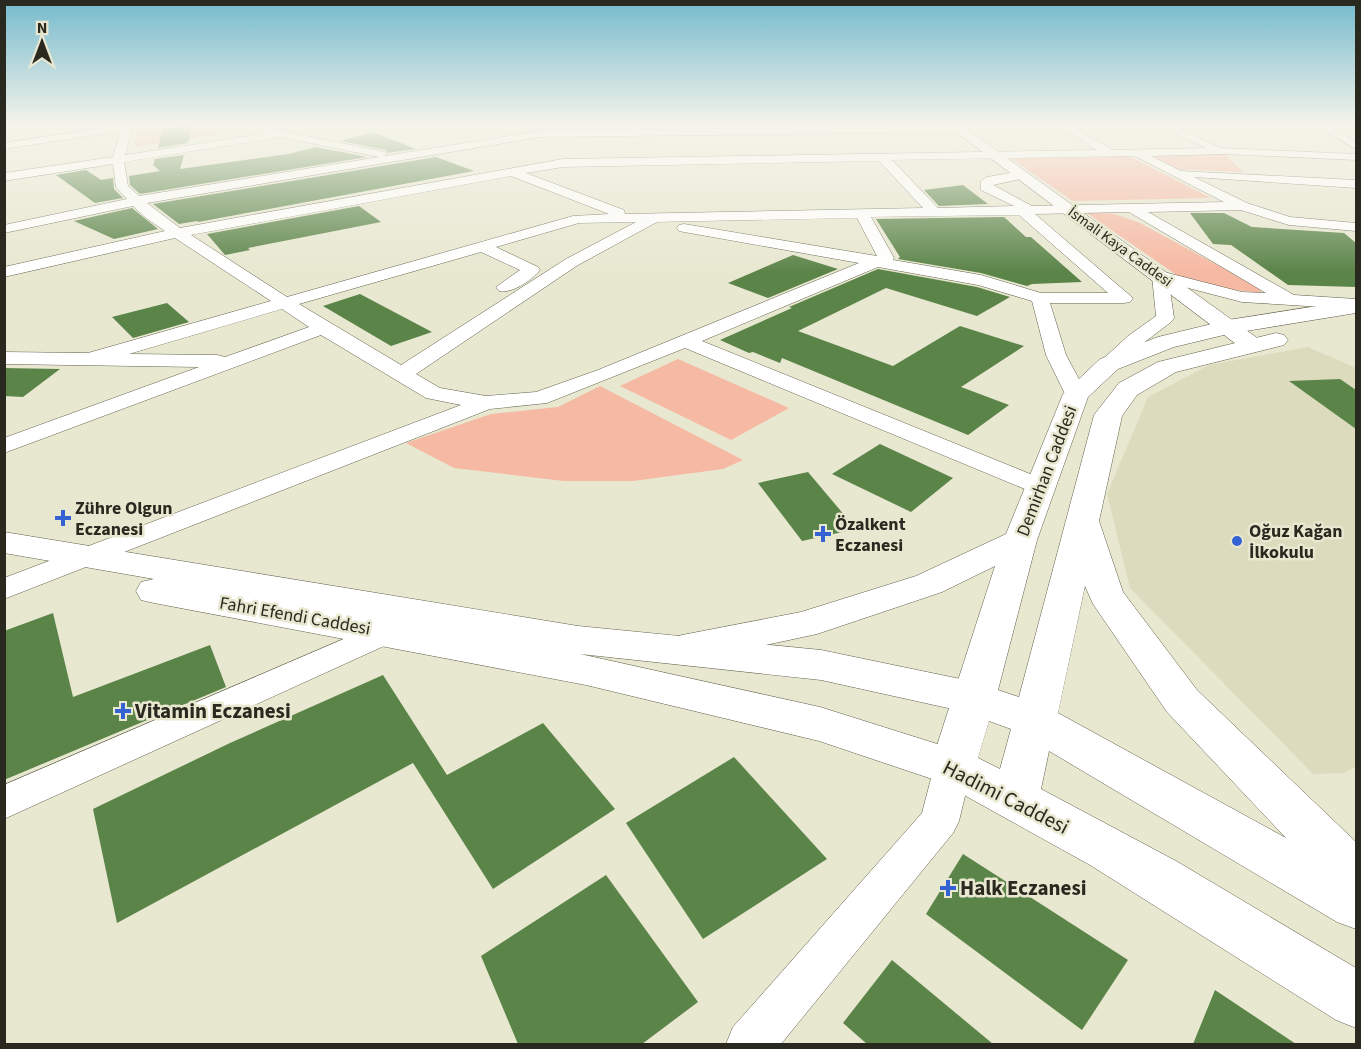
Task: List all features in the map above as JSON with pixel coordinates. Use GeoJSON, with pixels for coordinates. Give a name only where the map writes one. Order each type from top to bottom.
{"type":"FeatureCollection","features":[{"type":"Feature","properties":{"kind":"main road","name":"İsmali Kaya Caddesi"},"geometry":{"type":"LineString","coordinates":[[1021,175],[1252,345]]}},
{"type":"Feature","properties":{"kind":"main road","name":"Demirhan Caddesi"},"geometry":{"type":"LineString","coordinates":[[953,767],[1020,540],[1076,394],[1109,364],[1166,342],[1228,327],[1356,305]]}},
{"type":"Feature","properties":{"kind":"main road","name":"Demirhan Caddesi"},"geometry":{"type":"LineString","coordinates":[[1016,797],[1108,415],[1128,388],[1167,367],[1252,345],[1356,326]]}},
{"type":"Feature","properties":{"kind":"main road"},"geometry":{"type":"LineString","coordinates":[[1083,522],[1106,594],[1182,701],[1355,880]]}},
{"type":"Feature","properties":{"kind":"main road"},"geometry":{"type":"LineString","coordinates":[[582,655],[682,649],[804,625],[929,584],[1020,540]]}},
{"type":"Feature","properties":{"kind":"main road","name":"Fahri Efendi Caddesi"},"geometry":{"type":"LineString","coordinates":[[4,542],[425,614],[582,655]]}},
{"type":"Feature","properties":{"kind":"main road","name":"Fahri Efendi Caddesi"},"geometry":{"type":"LineString","coordinates":[[4,564],[386,632],[582,655]]}},
{"type":"Feature","properties":{"kind":"main road"},"geometry":{"type":"LineString","coordinates":[[682,649],[821,664],[975,698],[1033,720],[1355,880]]}},
{"type":"Feature","properties":{"kind":"main road","name":"Hadimi Caddesi"},"geometry":{"type":"LineString","coordinates":[[582,655],[820,724],[953,767],[1016,797],[1199,901],[1356,1000]]}},
{"type":"Feature","properties":{"kind":"street"},"geometry":{"type":"LineString","coordinates":[[4,177],[23,174]]}},
{"type":"Feature","properties":{"kind":"street"},"geometry":{"type":"LineString","coordinates":[[120,174],[122,187],[176,232],[322,328],[434,393],[486,403]]}},
{"type":"Feature","properties":{"kind":"street"},"geometry":{"type":"LineString","coordinates":[[4,229],[136,201],[296,174]]}},
{"type":"Feature","properties":{"kind":"street"},"geometry":{"type":"LineString","coordinates":[[4,272],[176,232],[500,174]]}},
{"type":"Feature","properties":{"kind":"street"},"geometry":{"type":"LineString","coordinates":[[517,174],[645,219],[981,280],[1040,298],[1124,298],[1027,210],[986,187],[987,182],[998,178],[1021,175]]}},
{"type":"Feature","properties":{"kind":"street"},"geometry":{"type":"LineString","coordinates":[[898,174],[934,212]]}},
{"type":"Feature","properties":{"kind":"street"},"geometry":{"type":"LineString","coordinates":[[1179,174],[1242,206],[1289,221],[1356,227]]}},
{"type":"Feature","properties":{"kind":"street"},"geometry":{"type":"LineString","coordinates":[[1204,174],[1356,184]]}},
{"type":"Feature","properties":{"kind":"street"},"geometry":{"type":"LineString","coordinates":[[89,359],[579,219],[1242,206]]}},
{"type":"Feature","properties":{"kind":"street"},"geometry":{"type":"LineString","coordinates":[[1130,207],[1293,301]]}},
{"type":"Feature","properties":{"kind":"street"},"geometry":{"type":"LineString","coordinates":[[4,589],[486,403],[539,398],[886,258],[862,213]]}},
{"type":"Feature","properties":{"kind":"street"},"geometry":{"type":"LineString","coordinates":[[402,374],[572,262],[645,219]]}},
{"type":"Feature","properties":{"kind":"street"},"geometry":{"type":"LineString","coordinates":[[483,247],[532,270],[496,293]]}},
{"type":"Feature","properties":{"kind":"street"},"geometry":{"type":"LineString","coordinates":[[1109,364],[1135,340],[1165,318],[1160,276],[1242,297],[1356,305]]}},
{"type":"Feature","properties":{"kind":"street"},"geometry":{"type":"LineString","coordinates":[[1040,298],[1056,355],[1076,394]]}},
{"type":"Feature","properties":{"kind":"street"},"geometry":{"type":"LineString","coordinates":[[4,446],[322,328]]}},
{"type":"Feature","properties":{"kind":"street"},"geometry":{"type":"LineString","coordinates":[[685,341],[1041,487]]}},
{"type":"Feature","properties":{"kind":"street"},"geometry":{"type":"LineString","coordinates":[[4,358],[233,362]]}},
{"type":"Feature","properties":{"kind":"street"},"geometry":{"type":"LineString","coordinates":[[4,803],[425,614]]}},
{"type":"Feature","properties":{"kind":"street"},"geometry":{"type":"LineString","coordinates":[[750,1044],[939,821],[953,767]]}},
{"type":"Feature","properties":{"kind":"shaded area"},"geometry":{"type":"Polygon","coordinates":[[[1033,174],[1164,174],[1211,198],[1073,201],[1033,174]]]}},
{"type":"Feature","properties":{"kind":"shaded area"},"geometry":{"type":"Polygon","coordinates":[[[1084,211],[1114,214],[1138,222],[1260,288],[1261,293],[1229,289],[1178,276],[1084,211]]]}},
{"type":"Feature","properties":{"kind":"shaded area","name":"Oğuz Kağan İlkokulu"},"geometry":{"type":"Polygon","coordinates":[[[1308,347],[1356,368],[1356,766],[1344,773],[1313,774],[1130,588],[1107,494],[1148,397],[1209,365],[1308,347]]]}},
{"type":"Feature","properties":{"kind":"shaded area"},"geometry":{"type":"Polygon","coordinates":[[[678,359],[789,408],[731,440],[620,386],[678,359]]]}},
{"type":"Feature","properties":{"kind":"shaded area"},"geometry":{"type":"Polygon","coordinates":[[[600,386],[743,460],[723,469],[633,481],[564,481],[454,468],[406,443],[491,414],[558,407],[600,386]]]}},
{"type":"Feature","properties":{"kind":"building"},"geometry":{"type":"Polygon","coordinates":[[[92,174],[101,180],[113,178],[114,189],[123,198],[95,203],[56,175],[92,174]]]}},
{"type":"Feature","properties":{"kind":"building"},"geometry":{"type":"Polygon","coordinates":[[[142,174],[263,174],[140,194],[130,185],[129,176],[142,174]]]}},
{"type":"Feature","properties":{"kind":"building"},"geometry":{"type":"Polygon","coordinates":[[[334,174],[458,174],[179,224],[153,204],[334,174]]]}},
{"type":"Feature","properties":{"kind":"building"},"geometry":{"type":"Polygon","coordinates":[[[963,185],[988,204],[939,206],[924,190],[963,185]]]}},
{"type":"Feature","properties":{"kind":"building"},"geometry":{"type":"Polygon","coordinates":[[[359,206],[381,222],[248,248],[250,250],[225,255],[207,234],[359,206]]]}},
{"type":"Feature","properties":{"kind":"building"},"geometry":{"type":"Polygon","coordinates":[[[132,208],[158,229],[114,239],[74,221],[132,208]]]}},
{"type":"Feature","properties":{"kind":"building"},"geometry":{"type":"Polygon","coordinates":[[[1190,213],[1224,213],[1252,227],[1344,233],[1356,243],[1356,287],[1288,285],[1231,245],[1213,244],[1190,213]]]}},
{"type":"Feature","properties":{"kind":"building"},"geometry":{"type":"Polygon","coordinates":[[[1004,217],[1026,237],[1031,237],[1082,282],[1027,286],[981,273],[898,259],[900,257],[876,219],[1004,217]]]}},
{"type":"Feature","properties":{"kind":"building"},"geometry":{"type":"Polygon","coordinates":[[[793,255],[838,269],[768,298],[728,283],[793,255]]]}},
{"type":"Feature","properties":{"kind":"building"},"geometry":{"type":"Polygon","coordinates":[[[878,269],[977,287],[1010,297],[977,316],[886,288],[798,331],[893,366],[960,326],[1024,346],[961,387],[1009,405],[968,435],[782,358],[780,363],[720,340],[792,308],[789,307],[878,269]]]}},
{"type":"Feature","properties":{"kind":"building"},"geometry":{"type":"Polygon","coordinates":[[[360,294],[432,332],[391,346],[323,306],[360,294]]]}},
{"type":"Feature","properties":{"kind":"building"},"geometry":{"type":"Polygon","coordinates":[[[167,303],[189,322],[133,338],[112,317],[167,303]]]}},
{"type":"Feature","properties":{"kind":"building"},"geometry":{"type":"Polygon","coordinates":[[[4,368],[60,369],[23,397],[4,396],[4,368]]]}},
{"type":"Feature","properties":{"kind":"building"},"geometry":{"type":"Polygon","coordinates":[[[1340,379],[1356,390],[1356,429],[1289,381],[1340,379]]]}},
{"type":"Feature","properties":{"kind":"building"},"geometry":{"type":"Polygon","coordinates":[[[880,444],[953,478],[911,512],[832,474],[880,444]]]}},
{"type":"Feature","properties":{"kind":"building"},"geometry":{"type":"Polygon","coordinates":[[[808,472],[856,529],[802,541],[758,483],[808,472]]]}},
{"type":"Feature","properties":{"kind":"building"},"geometry":{"type":"Polygon","coordinates":[[[53,613],[73,697],[210,645],[226,687],[4,780],[4,631],[53,613]]]}},
{"type":"Feature","properties":{"kind":"building"},"geometry":{"type":"Polygon","coordinates":[[[383,675],[447,775],[543,723],[615,809],[493,889],[413,763],[117,923],[93,809],[230,743],[383,675]]]}},
{"type":"Feature","properties":{"kind":"building"},"geometry":{"type":"Polygon","coordinates":[[[734,757],[827,859],[703,939],[626,823],[734,757]]]}},
{"type":"Feature","properties":{"kind":"building"},"geometry":{"type":"Polygon","coordinates":[[[963,854],[1128,960],[1082,1030],[926,914],[963,854]]]}},
{"type":"Feature","properties":{"kind":"building"},"geometry":{"type":"Polygon","coordinates":[[[606,875],[698,1002],[642,1044],[518,1044],[481,956],[606,875]]]}},
{"type":"Feature","properties":{"kind":"building"},"geometry":{"type":"Polygon","coordinates":[[[892,960],[993,1044],[867,1044],[843,1023],[892,960]]]}},
{"type":"Feature","properties":{"kind":"building"},"geometry":{"type":"Polygon","coordinates":[[[1215,990],[1296,1044],[1193,1044],[1215,990]]]}},
{"type":"Feature","properties":{"kind":"place","name":"Zühre Olgun Eczanesi"},"geometry":{"type":"Point","coordinates":[63,518]}},
{"type":"Feature","properties":{"kind":"place","name":"Özalkent Eczanesi"},"geometry":{"type":"Point","coordinates":[823,534]}},
{"type":"Feature","properties":{"kind":"place","name":"Oğuz Kağan İlkokulu"},"geometry":{"type":"Point","coordinates":[1237,541]}},
{"type":"Feature","properties":{"kind":"place","name":"Vitamin Eczanesi"},"geometry":{"type":"Point","coordinates":[123,711]}},
{"type":"Feature","properties":{"kind":"place","name":"Halk Eczanesi"},"geometry":{"type":"Point","coordinates":[948,888]}}]}
